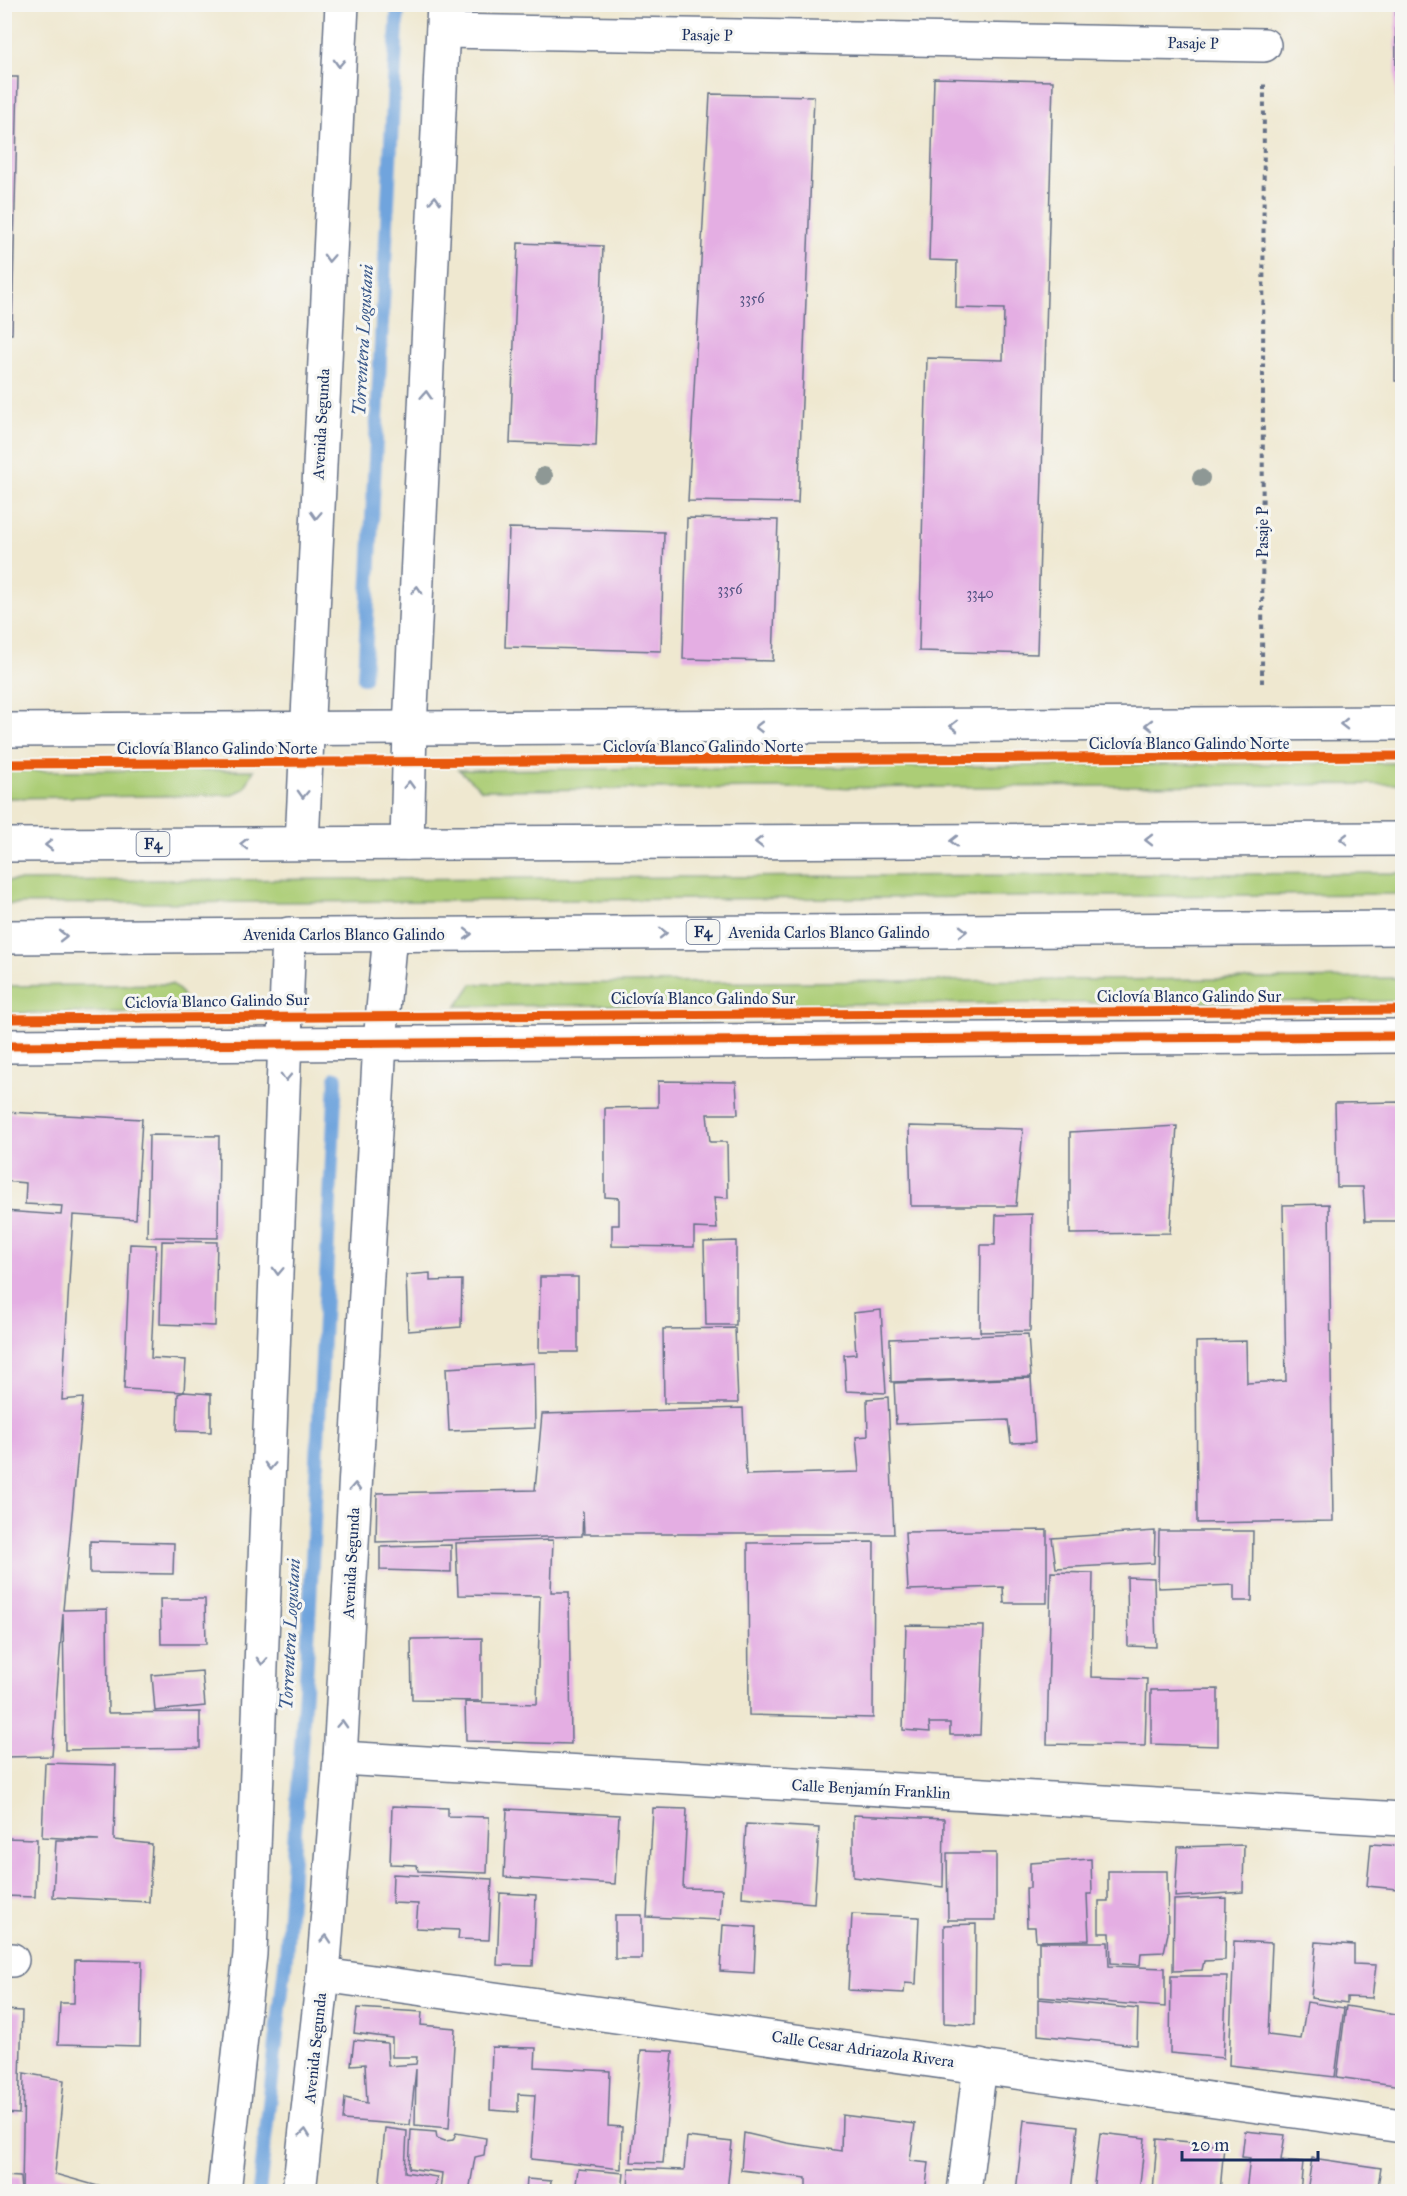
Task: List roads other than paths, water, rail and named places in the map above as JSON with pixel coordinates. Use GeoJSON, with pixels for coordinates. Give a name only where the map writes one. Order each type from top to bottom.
{"type":"FeatureCollection","features":[{"type":"Feature","properties":{"kind":"main road","name":"Avenida Segunda"},"geometry":{"type":"LineString","coordinates":[[302,843],[305,728],[342,4]]}},
{"type":"Feature","properties":{"kind":"main road"},"geometry":{"type":"LineString","coordinates":[[407,843],[410,729],[444,18]]}},
{"type":"Feature","properties":{"kind":"main road","name":"Pasaje P"},"geometry":{"type":"LineString","coordinates":[[444,18],[1264,45]]}},
{"type":"Feature","properties":{"kind":"main road"},"geometry":{"type":"LineString","coordinates":[[4,730],[1402,723]]}},
{"type":"Feature","properties":{"kind":"main road","name":"F4"},"geometry":{"type":"LineString","coordinates":[[4,845],[1402,838]]}},
{"type":"Feature","properties":{"kind":"main road","name":"Avenida Carlos Blanco Galindo"},"geometry":{"type":"LineString","coordinates":[[4,936],[1402,928]]}},
{"type":"Feature","properties":{"kind":"main road"},"geometry":{"type":"LineString","coordinates":[[224,2192],[250,1954],[287,1043],[289,934]]}},
{"type":"Feature","properties":{"kind":"main road","name":"Avenida Segunda"},"geometry":{"type":"LineString","coordinates":[[299,2192],[323,1975],[340,1758],[380,1042],[390,934]]}},
{"type":"Feature","properties":{"kind":"main road"},"geometry":{"type":"LineString","coordinates":[[4,1046],[1402,1036]]}},
{"type":"Feature","properties":{"kind":"main road","name":"Calle Benjamín Franklin"},"geometry":{"type":"LineString","coordinates":[[340,1758],[1402,1820]]}},
{"type":"Feature","properties":{"kind":"main road","name":"Calle Cesar Adriazola Rivera"},"geometry":{"type":"LineString","coordinates":[[323,1975],[1402,2126]]}},
{"type":"Feature","properties":{"kind":"main road"},"geometry":{"type":"LineString","coordinates":[[964,2192],[980,2066]]}},
{"type":"Feature","properties":{"kind":"waterway","name":"Torrentera Logustani"},"geometry":{"type":"LineString","coordinates":[[364,678],[398,4]]}},
{"type":"Feature","properties":{"kind":"waterway","name":"Torrentera Logustani"},"geometry":{"type":"LineString","coordinates":[[259,2192],[286,1956],[307,1662],[336,1078]]}}]}
